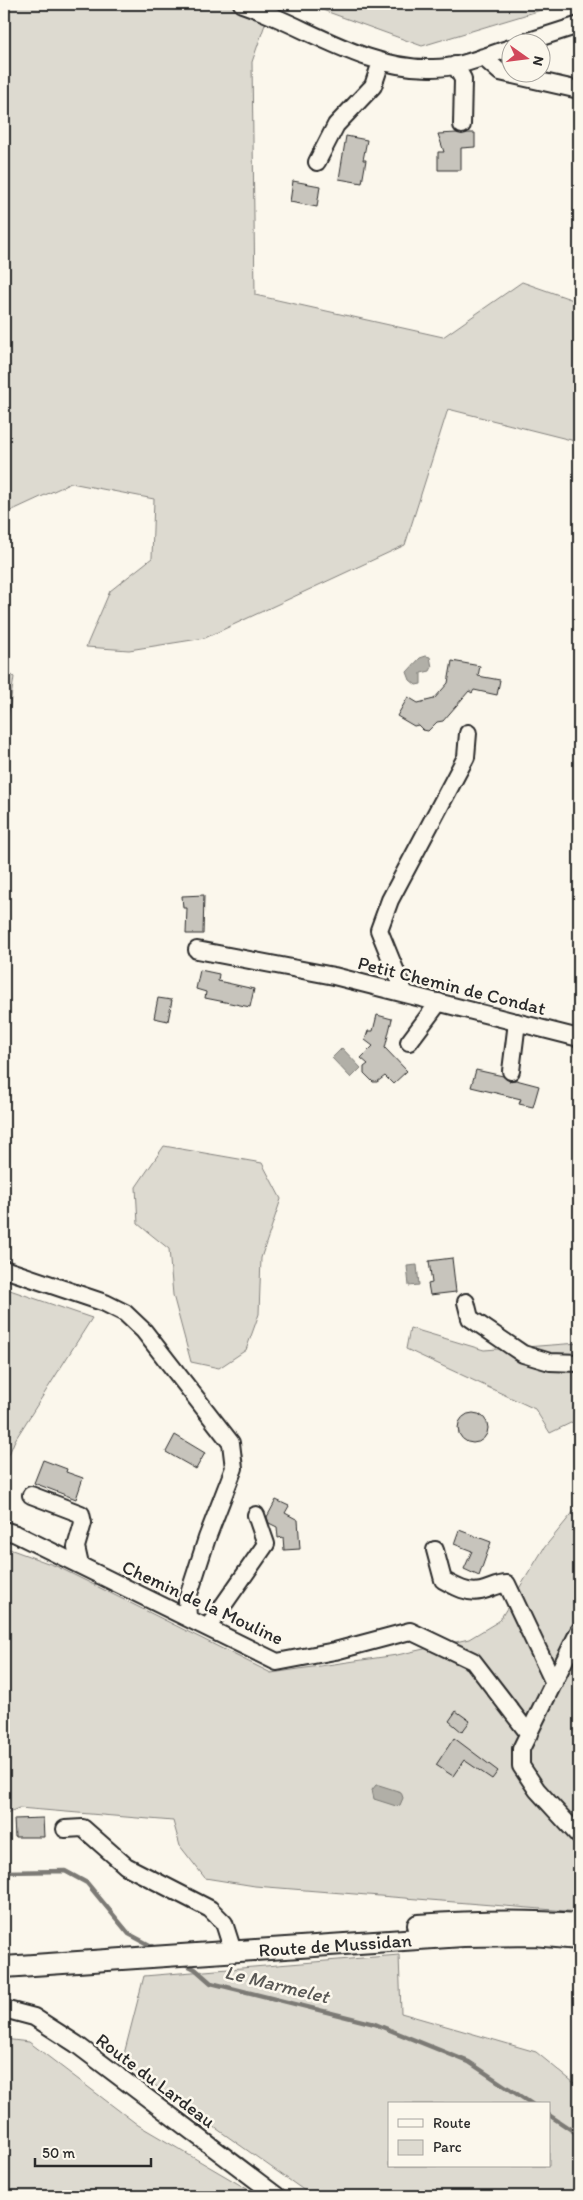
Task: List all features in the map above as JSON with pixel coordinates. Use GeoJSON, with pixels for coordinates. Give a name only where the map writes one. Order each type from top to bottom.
{"type":"FeatureCollection","features":[{"type":"Feature","properties":{"kind":"main road","name":"Route de Mussidan"},"geometry":{"type":"LineString","coordinates":[[188,1955],[383,1928],[463,1921],[536,1920],[579,1924]]}},
{"type":"Feature","properties":{"kind":"main road","name":"Route de Mussidan"},"geometry":{"type":"LineString","coordinates":[[4,1967],[463,1936],[534,1935],[579,1938]]}},
{"type":"Feature","properties":{"kind":"street"},"geometry":{"type":"LineString","coordinates":[[242,4],[381,62],[407,67],[433,68],[455,66],[500,51]]}},
{"type":"Feature","properties":{"kind":"street"},"geometry":{"type":"LineString","coordinates":[[550,33],[579,25]]}},
{"type":"Feature","properties":{"kind":"street"},"geometry":{"type":"LineString","coordinates":[[483,57],[500,72],[579,90]]}},
{"type":"Feature","properties":{"kind":"street"},"geometry":{"type":"LineString","coordinates":[[317,162],[336,125],[373,86],[381,62]]}},
{"type":"Feature","properties":{"kind":"street"},"geometry":{"type":"LineString","coordinates":[[455,66],[463,79],[462,125]]}},
{"type":"Feature","properties":{"kind":"street"},"geometry":{"type":"LineString","coordinates":[[405,994],[379,930],[390,900],[466,758],[468,733]]}},
{"type":"Feature","properties":{"kind":"street","name":"Petit Chemin de Condat"},"geometry":{"type":"LineString","coordinates":[[197,950],[315,972],[579,1038]]}},
{"type":"Feature","properties":{"kind":"street"},"geometry":{"type":"LineString","coordinates":[[409,1042],[439,1002]]}},
{"type":"Feature","properties":{"kind":"street"},"geometry":{"type":"LineString","coordinates":[[511,1071],[517,1022]]}},
{"type":"Feature","properties":{"kind":"street"},"geometry":{"type":"LineString","coordinates":[[4,1269],[104,1303],[125,1313],[144,1331],[231,1443],[234,1468],[207,1538],[187,1600],[188,1617]]}},
{"type":"Feature","properties":{"kind":"street"},"geometry":{"type":"LineString","coordinates":[[466,1302],[470,1318],[523,1354],[550,1362],[579,1363]]}},
{"type":"Feature","properties":{"kind":"street"},"geometry":{"type":"LineString","coordinates":[[31,1495],[81,1514],[82,1523],[76,1547],[80,1565]]}},
{"type":"Feature","properties":{"kind":"street"},"geometry":{"type":"LineString","coordinates":[[208,1627],[266,1544],[256,1515]]}},
{"type":"Feature","properties":{"kind":"street","name":"Chemin de la Mouline"},"geometry":{"type":"LineString","coordinates":[[4,1530],[16,1534],[188,1617],[277,1662],[335,1651],[410,1631],[473,1661],[529,1734]]}},
{"type":"Feature","properties":{"kind":"street"},"geometry":{"type":"LineString","coordinates":[[435,1550],[443,1580],[461,1590],[480,1592],[497,1584],[507,1584],[554,1684]]}},
{"type":"Feature","properties":{"kind":"street"},"geometry":{"type":"LineString","coordinates":[[579,1631],[521,1749],[521,1766],[537,1790],[579,1836]]}},
{"type":"Feature","properties":{"kind":"street"},"geometry":{"type":"LineString","coordinates":[[65,1829],[83,1828],[126,1866],[210,1909],[224,1923],[232,1948]]}},
{"type":"Feature","properties":{"kind":"street","name":"Route du Lardeau"},"geometry":{"type":"LineString","coordinates":[[4,2009],[34,2017],[76,2044],[277,2196]]}},
{"type":"Feature","properties":{"kind":"green space"},"geometry":{"type":"Polygon","coordinates":[[[4,4],[272,4],[252,62],[255,295],[443,337],[522,282],[579,302],[579,442],[448,409],[405,545],[205,638],[129,650],[86,647],[110,591],[152,558],[154,499],[71,483],[4,514],[4,4]]]}},
{"type":"Feature","properties":{"kind":"green space"},"geometry":{"type":"Polygon","coordinates":[[[306,4],[561,4],[422,46],[306,4]]]}},
{"type":"Feature","properties":{"kind":"green space"},"geometry":{"type":"Polygon","coordinates":[[[4,669],[14,677],[4,746],[4,669]]]}},
{"type":"Feature","properties":{"kind":"green space"},"geometry":{"type":"Polygon","coordinates":[[[164,1146],[262,1163],[281,1199],[261,1258],[259,1314],[246,1350],[219,1368],[191,1362],[173,1295],[169,1249],[138,1224],[136,1187],[164,1146]]]}},
{"type":"Feature","properties":{"kind":"green space"},"geometry":{"type":"Polygon","coordinates":[[[4,1288],[92,1318],[15,1440],[4,1466],[4,1288]]]}},
{"type":"Feature","properties":{"kind":"green space"},"geometry":{"type":"Polygon","coordinates":[[[410,1328],[484,1350],[579,1343],[579,1419],[550,1433],[535,1409],[406,1349],[410,1328]]]}},
{"type":"Feature","properties":{"kind":"green space"},"geometry":{"type":"Polygon","coordinates":[[[579,1505],[579,1912],[255,1886],[205,1878],[180,1846],[173,1821],[19,1808],[4,1814],[4,1547],[56,1566],[271,1673],[397,1655],[469,1639],[499,1621],[544,1548],[579,1505]]]}},
{"type":"Feature","properties":{"kind":"green space"},"geometry":{"type":"Polygon","coordinates":[[[399,1955],[401,2013],[536,2052],[579,2087],[579,2196],[312,2196],[122,2062],[144,1976],[399,1955]]]}},
{"type":"Feature","properties":{"kind":"green space"},"geometry":{"type":"Polygon","coordinates":[[[4,2039],[29,2042],[138,2125],[259,2196],[4,2196],[4,2039]]]}},
{"type":"Feature","properties":{"kind":"shaded area"},"geometry":{"type":"Polygon","coordinates":[[[430,657],[432,667],[430,671],[421,673],[421,684],[416,685],[410,680],[407,672],[420,658],[430,657]]]}},
{"type":"Feature","properties":{"kind":"shaded area"},"geometry":{"type":"Polygon","coordinates":[[[342,1048],[361,1068],[351,1078],[332,1058],[342,1048]]]}},
{"type":"Feature","properties":{"kind":"shaded area"},"geometry":{"type":"Polygon","coordinates":[[[417,1265],[419,1285],[409,1286],[407,1266],[417,1265]]]}},
{"type":"Feature","properties":{"kind":"shaded area"},"geometry":{"type":"Polygon","coordinates":[[[376,1785],[401,1792],[403,1798],[400,1805],[396,1806],[374,1799],[372,1790],[376,1785]]]}},
{"type":"Feature","properties":{"kind":"building"},"geometry":{"type":"Polygon","coordinates":[[[475,133],[475,147],[461,148],[461,170],[438,170],[438,152],[444,152],[438,134],[475,133]]]}},
{"type":"Feature","properties":{"kind":"building"},"geometry":{"type":"Polygon","coordinates":[[[346,136],[367,140],[363,160],[366,160],[362,183],[339,179],[346,136]]]}},
{"type":"Feature","properties":{"kind":"building"},"geometry":{"type":"Polygon","coordinates":[[[293,181],[320,186],[317,207],[290,202],[293,181]]]}},
{"type":"Feature","properties":{"kind":"building"},"geometry":{"type":"Polygon","coordinates":[[[452,661],[480,666],[478,676],[500,680],[497,695],[474,690],[472,693],[469,691],[443,721],[437,722],[428,731],[423,730],[418,725],[414,726],[397,716],[408,697],[418,703],[434,699],[448,683],[452,661]]]}},
{"type":"Feature","properties":{"kind":"building"},"geometry":{"type":"Polygon","coordinates":[[[204,895],[203,934],[186,934],[187,908],[183,908],[182,896],[204,895]]]}},
{"type":"Feature","properties":{"kind":"building"},"geometry":{"type":"Polygon","coordinates":[[[200,970],[219,974],[218,981],[254,989],[250,1007],[205,998],[206,992],[196,989],[200,970]]]}},
{"type":"Feature","properties":{"kind":"building"},"geometry":{"type":"Polygon","coordinates":[[[158,998],[172,1000],[168,1021],[154,1018],[158,998]]]}},
{"type":"Feature","properties":{"kind":"building"},"geometry":{"type":"Polygon","coordinates":[[[377,1015],[392,1019],[385,1048],[407,1071],[393,1084],[385,1076],[377,1082],[373,1082],[364,1073],[364,1067],[368,1064],[361,1058],[373,1046],[365,1040],[368,1031],[373,1031],[377,1015]]]}},
{"type":"Feature","properties":{"kind":"building"},"geometry":{"type":"Polygon","coordinates":[[[476,1070],[503,1076],[509,1081],[516,1080],[539,1086],[533,1107],[519,1104],[521,1099],[471,1087],[476,1070]]]}},
{"type":"Feature","properties":{"kind":"building"},"geometry":{"type":"Polygon","coordinates":[[[452,1258],[456,1292],[430,1295],[428,1284],[432,1283],[429,1261],[452,1258]]]}},
{"type":"Feature","properties":{"kind":"building"},"geometry":{"type":"Polygon","coordinates":[[[473,1413],[483,1418],[488,1428],[483,1438],[473,1443],[463,1438],[458,1428],[463,1418],[473,1413]]]}},
{"type":"Feature","properties":{"kind":"building"},"geometry":{"type":"Polygon","coordinates":[[[175,1435],[205,1453],[196,1469],[166,1452],[175,1435]]]}},
{"type":"Feature","properties":{"kind":"building"},"geometry":{"type":"Polygon","coordinates":[[[43,1460],[67,1469],[66,1472],[83,1478],[76,1499],[34,1483],[43,1460]]]}},
{"type":"Feature","properties":{"kind":"building"},"geometry":{"type":"Polygon","coordinates":[[[276,1500],[289,1506],[285,1513],[298,1520],[300,1549],[284,1550],[283,1537],[278,1538],[277,1527],[269,1523],[267,1517],[276,1500]]]}},
{"type":"Feature","properties":{"kind":"building"},"geometry":{"type":"Polygon","coordinates":[[[459,1530],[491,1542],[479,1576],[464,1569],[472,1551],[454,1544],[459,1530]]]}},
{"type":"Feature","properties":{"kind":"building"},"geometry":{"type":"Polygon","coordinates":[[[456,1711],[470,1721],[462,1732],[449,1721],[456,1711]]]}},
{"type":"Feature","properties":{"kind":"building"},"geometry":{"type":"Polygon","coordinates":[[[454,1738],[498,1771],[492,1779],[464,1760],[453,1776],[436,1765],[454,1738]]]}},
{"type":"Feature","properties":{"kind":"building"},"geometry":{"type":"Polygon","coordinates":[[[43,1818],[44,1837],[15,1837],[14,1819],[43,1818]]]}},
{"type":"Feature","properties":{"kind":"waterway","name":"Le Marmelet"},"geometry":{"type":"LineString","coordinates":[[4,1872],[65,1871],[87,1883],[129,1934],[157,1949]]}},
{"type":"Feature","properties":{"kind":"waterway","name":"Le Marmelet"},"geometry":{"type":"LineString","coordinates":[[181,1962],[195,1969],[211,1983],[375,2024],[469,2062],[529,2102]]}},
{"type":"Feature","properties":{"kind":"waterway","name":"Le Marmelet"},"geometry":{"type":"LineString","coordinates":[[550,2116],[579,2135]]}}]}
